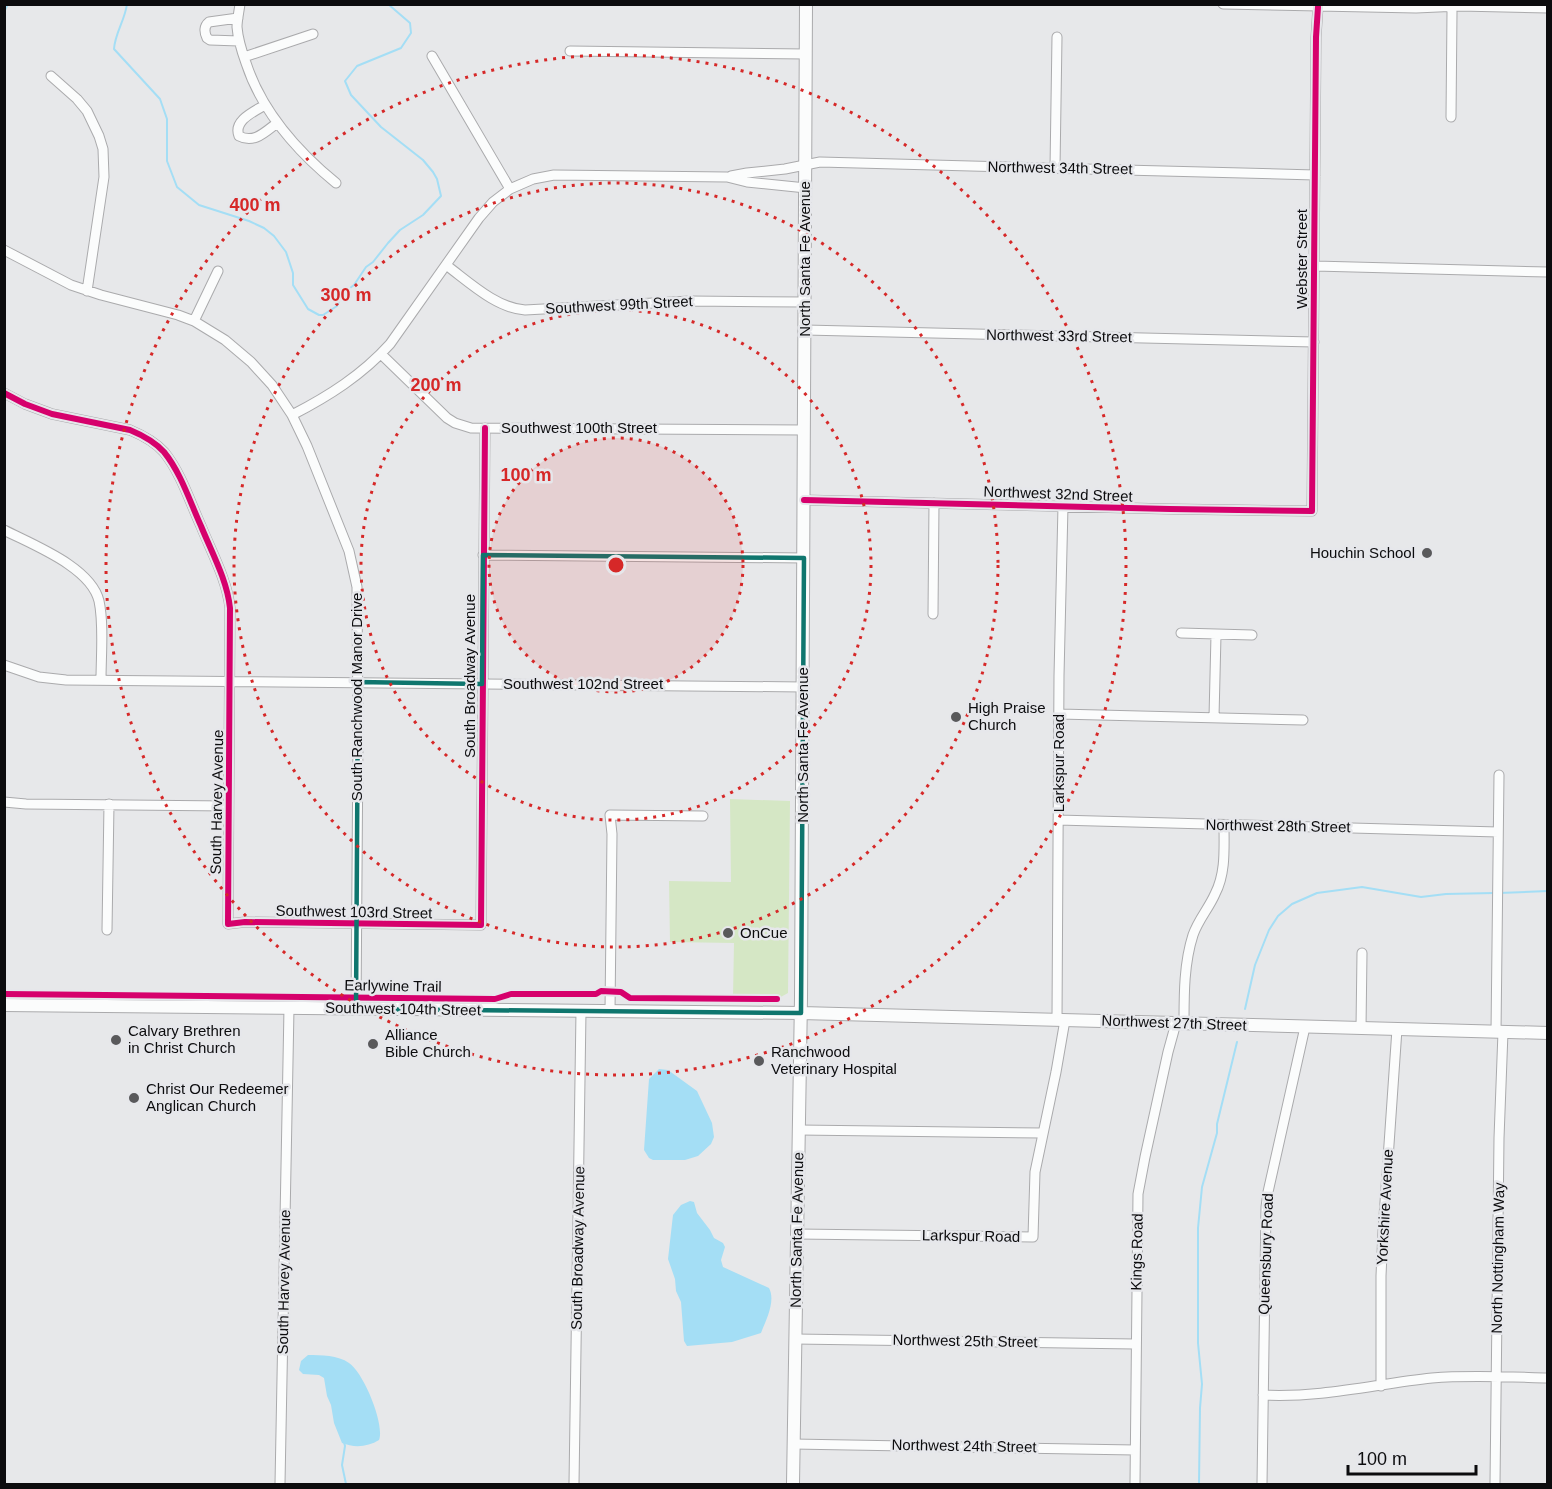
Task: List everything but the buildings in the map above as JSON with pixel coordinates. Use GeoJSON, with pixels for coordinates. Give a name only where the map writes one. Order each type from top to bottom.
{"type":"FeatureCollection","features":[{"type":"Feature","properties":{"kind":"main road","name":"North Santa Fe Avenue"},"geometry":{"type":"LineString","coordinates":[[793,1485],[796,1234],[800,1130],[806,4]]}},
{"type":"Feature","properties":{"kind":"main road","name":"Southwest 104th Street"},"geometry":{"type":"LineString","coordinates":[[4,1005],[801,1013]]}},
{"type":"Feature","properties":{"kind":"main road","name":"Northwest 27th Street"},"geometry":{"type":"LineString","coordinates":[[801,1013],[1548,1033]]}},
{"type":"Feature","properties":{"kind":"street"},"geometry":{"type":"LineString","coordinates":[[240,4],[239,41],[249,72],[265,105],[277,123],[310,161],[336,183]]}},
{"type":"Feature","properties":{"kind":"street"},"geometry":{"type":"LineString","coordinates":[[1223,4],[1318,7],[1548,8]]}},
{"type":"Feature","properties":{"kind":"street"},"geometry":{"type":"LineString","coordinates":[[1450,6],[1452,12],[1451,117]]}},
{"type":"Feature","properties":{"kind":"street","name":"Webster Street"},"geometry":{"type":"LineString","coordinates":[[1312,511],[1318,7]]}},
{"type":"Feature","properties":{"kind":"street"},"geometry":{"type":"LineString","coordinates":[[238,18],[209,22],[205,30],[210,40],[239,41]]}},
{"type":"Feature","properties":{"kind":"street"},"geometry":{"type":"LineString","coordinates":[[244,57],[313,34]]}},
{"type":"Feature","properties":{"kind":"street"},"geometry":{"type":"LineString","coordinates":[[1055,168],[1057,37]]}},
{"type":"Feature","properties":{"kind":"street"},"geometry":{"type":"LineString","coordinates":[[570,51],[806,54]]}},
{"type":"Feature","properties":{"kind":"street"},"geometry":{"type":"LineString","coordinates":[[432,56],[510,189]]}},
{"type":"Feature","properties":{"kind":"street"},"geometry":{"type":"LineString","coordinates":[[51,76],[87,111],[103,148],[104,177],[87,291]]}},
{"type":"Feature","properties":{"kind":"street"},"geometry":{"type":"LineString","coordinates":[[265,105],[239,123],[237,130],[239,136],[245,139],[255,138],[277,123]]}},
{"type":"Feature","properties":{"kind":"street","name":"Northwest 34th Street"},"geometry":{"type":"LineString","coordinates":[[727,177],[820,162],[1315,175]]}},
{"type":"Feature","properties":{"kind":"street"},"geometry":{"type":"LineString","coordinates":[[292,415],[343,386],[381,354],[486,209],[510,189],[533,179],[554,175],[727,177],[747,182],[806,188]]}},
{"type":"Feature","properties":{"kind":"street","name":"South Ranchwood Manor Drive"},"geometry":{"type":"LineString","coordinates":[[4,250],[60,280],[87,291],[162,310],[194,321],[225,340],[251,362],[272,385],[292,415],[307,446],[352,560],[356,578],[358,603],[356,1009]]}},
{"type":"Feature","properties":{"kind":"street","name":"Southwest 99th Street"},"geometry":{"type":"LineString","coordinates":[[446,265],[504,306],[525,310],[690,301],[805,302]]}},
{"type":"Feature","properties":{"kind":"street"},"geometry":{"type":"LineString","coordinates":[[1315,266],[1548,272]]}},
{"type":"Feature","properties":{"kind":"street"},"geometry":{"type":"LineString","coordinates":[[194,321],[218,270]]}},
{"type":"Feature","properties":{"kind":"street","name":"Northwest 33rd Street"},"geometry":{"type":"LineString","coordinates":[[805,330],[1314,342]]}},
{"type":"Feature","properties":{"kind":"street","name":"Southwest 100th Street"},"geometry":{"type":"LineString","coordinates":[[381,354],[447,418],[463,426],[804,430]]}},
{"type":"Feature","properties":{"kind":"street"},"geometry":{"type":"LineString","coordinates":[[4,393],[52,414],[130,430],[163,451],[184,487],[228,591],[230,681]]}},
{"type":"Feature","properties":{"kind":"street","name":"South Broadway Avenue"},"geometry":{"type":"LineString","coordinates":[[481,924],[485,428]]}},
{"type":"Feature","properties":{"kind":"street","name":"Northwest 32nd Street"},"geometry":{"type":"LineString","coordinates":[[804,500],[1312,511]]}},
{"type":"Feature","properties":{"kind":"street"},"geometry":{"type":"LineString","coordinates":[[933,614],[934,503]]}},
{"type":"Feature","properties":{"kind":"street","name":"Larkspur Road"},"geometry":{"type":"LineString","coordinates":[[796,1234],[1033,1237],[1035,1172],[1056,1072],[1061,1020],[1058,820],[1063,506]]}},
{"type":"Feature","properties":{"kind":"street"},"geometry":{"type":"LineString","coordinates":[[4,530],[77,569],[93,586],[100,609],[101,680]]}},
{"type":"Feature","properties":{"kind":"street"},"geometry":{"type":"LineString","coordinates":[[483,555],[804,558]]}},
{"type":"Feature","properties":{"kind":"street"},"geometry":{"type":"LineString","coordinates":[[1181,633],[1252,635]]}},
{"type":"Feature","properties":{"kind":"street"},"geometry":{"type":"LineString","coordinates":[[1214,717],[1216,635]]}},
{"type":"Feature","properties":{"kind":"street","name":"Southwest 102nd Street"},"geometry":{"type":"LineString","coordinates":[[4,665],[31,675],[49,678],[101,680],[803,687]]}},
{"type":"Feature","properties":{"kind":"street","name":"South Harvey Avenue"},"geometry":{"type":"LineString","coordinates":[[228,924],[230,681]]}},
{"type":"Feature","properties":{"kind":"street"},"geometry":{"type":"LineString","coordinates":[[1059,714],[1303,720]]}},
{"type":"Feature","properties":{"kind":"street","name":"North Nottingham Way"},"geometry":{"type":"LineString","coordinates":[[1495,1485],[1499,1138],[1496,904],[1499,775]]}},
{"type":"Feature","properties":{"kind":"street"},"geometry":{"type":"LineString","coordinates":[[4,802],[228,806]]}},
{"type":"Feature","properties":{"kind":"street"},"geometry":{"type":"LineString","coordinates":[[107,930],[109,804]]}},
{"type":"Feature","properties":{"kind":"street"},"geometry":{"type":"LineString","coordinates":[[610,1011],[612,834],[610,815],[703,816]]}},
{"type":"Feature","properties":{"kind":"street","name":"Northwest 28th Street"},"geometry":{"type":"LineString","coordinates":[[1058,820],[1498,832]]}},
{"type":"Feature","properties":{"kind":"street","name":"Kings Road"},"geometry":{"type":"LineString","coordinates":[[1134,1485],[1140,1181],[1164,1072],[1180,1023],[1190,946],[1195,928],[1220,884],[1224,825]]}},
{"type":"Feature","properties":{"kind":"street","name":"Southwest 103rd Street"},"geometry":{"type":"LineString","coordinates":[[228,924],[245,922],[481,924]]}},
{"type":"Feature","properties":{"kind":"street"},"geometry":{"type":"LineString","coordinates":[[1361,1028],[1362,953]]}},
{"type":"Feature","properties":{"kind":"street","name":"South Harvey Avenue"},"geometry":{"type":"LineString","coordinates":[[280,1485],[289,1008]]}},
{"type":"Feature","properties":{"kind":"street","name":"South Broadway Avenue"},"geometry":{"type":"LineString","coordinates":[[574,1485],[581,1011]]}},
{"type":"Feature","properties":{"kind":"street","name":"Queensbury Road"},"geometry":{"type":"LineString","coordinates":[[1262,1485],[1266,1207],[1305,1027]]}},
{"type":"Feature","properties":{"kind":"street","name":"Yorkshire Avenue"},"geometry":{"type":"LineString","coordinates":[[1381,1386],[1383,1231],[1397,1029]]}},
{"type":"Feature","properties":{"kind":"street"},"geometry":{"type":"LineString","coordinates":[[800,1130],[1042,1133]]}},
{"type":"Feature","properties":{"kind":"street","name":"Northwest 25th Street"},"geometry":{"type":"LineString","coordinates":[[795,1339],[1135,1344]]}},
{"type":"Feature","properties":{"kind":"street"},"geometry":{"type":"LineString","coordinates":[[1263,1395],[1315,1394],[1434,1378],[1548,1378]]}},
{"type":"Feature","properties":{"kind":"street","name":"Northwest 24th Street"},"geometry":{"type":"LineString","coordinates":[[793,1444],[1135,1450]]}},
{"type":"Feature","properties":{"kind":"highlighted area"},"geometry":{"type":"Polygon","coordinates":[[[483,555],[804,558],[801,1013],[356,1009],[358,682],[482,684],[483,555]]]}},
{"type":"Feature","properties":{"kind":"green space"},"geometry":{"type":"Polygon","coordinates":[[[730,799],[790,801],[788,993],[779,998],[733,997],[734,943],[670,942],[669,881],[731,882],[730,799]]]}},
{"type":"Feature","properties":{"kind":"water"},"geometry":{"type":"Polygon","coordinates":[[[659,1069],[668,1070],[697,1091],[712,1123],[714,1137],[711,1144],[698,1156],[685,1160],[653,1160],[644,1150],[649,1079],[659,1069]]]}},
{"type":"Feature","properties":{"kind":"water"},"geometry":{"type":"Polygon","coordinates":[[[690,1201],[694,1202],[697,1213],[714,1238],[723,1243],[725,1247],[721,1260],[723,1267],[769,1288],[771,1305],[761,1333],[732,1342],[687,1346],[684,1341],[681,1302],[668,1259],[673,1215],[681,1205],[690,1201]]]}},
{"type":"Feature","properties":{"kind":"water"},"geometry":{"type":"Polygon","coordinates":[[[308,1355],[340,1358],[355,1369],[372,1400],[379,1423],[379,1440],[361,1446],[342,1443],[334,1423],[324,1378],[319,1375],[303,1374],[299,1370],[301,1361],[308,1355]]]}},
{"type":"Feature","properties":{"kind":"waterway"},"geometry":{"type":"LineString","coordinates":[[4,12],[8,4]]}},
{"type":"Feature","properties":{"kind":"waterway"},"geometry":{"type":"LineString","coordinates":[[127,4],[114,49],[160,99],[167,119],[167,161],[177,187],[199,205],[249,221],[274,236],[286,252],[293,273],[293,285],[308,309],[319,315],[337,306],[342,294],[354,285],[366,267],[400,230],[423,215],[441,196],[437,179],[423,160],[381,127],[351,95],[345,81],[357,66],[401,48],[411,33],[410,23],[388,4]]}},
{"type":"Feature","properties":{"kind":"waterway"},"geometry":{"type":"LineString","coordinates":[[1245,1009],[1255,965],[1269,930],[1278,916],[1292,904],[1317,893],[1362,887],[1421,897],[1494,893]]}},
{"type":"Feature","properties":{"kind":"waterway"},"geometry":{"type":"LineString","coordinates":[[1499,893],[1548,891]]}},
{"type":"Feature","properties":{"kind":"waterway"},"geometry":{"type":"LineString","coordinates":[[1199,1484],[1202,1384],[1198,1343],[1198,1228],[1202,1187],[1217,1133],[1217,1124],[1237,1042]]}},
{"type":"Feature","properties":{"kind":"waterway"},"geometry":{"type":"LineString","coordinates":[[344,1442],[342,1465],[346,1484]]}},
{"type":"Feature","properties":{"kind":"cycle path"},"geometry":{"type":"LineString","coordinates":[[804,500],[1312,511],[1318,7]]}},
{"type":"Feature","properties":{"kind":"cycle path"},"geometry":{"type":"LineString","coordinates":[[4,393],[52,414],[130,430],[157,445],[170,460],[180,478],[214,556],[226,587],[230,608],[228,924],[245,922],[481,925],[485,428]]}},
{"type":"Feature","properties":{"kind":"cycle path","name":"Earlywine Trail"},"geometry":{"type":"LineString","coordinates":[[4,994],[495,999],[511,994],[596,994],[601,991],[621,992],[630,998],[777,999]]}},
{"type":"Feature","properties":{"kind":"place","name":"Houchin School"},"geometry":{"type":"Point","coordinates":[1427,553]}},
{"type":"Feature","properties":{"kind":"place","name":"High Praise Church"},"geometry":{"type":"Point","coordinates":[956,717]}},
{"type":"Feature","properties":{"kind":"place","name":"OnCue"},"geometry":{"type":"Point","coordinates":[728,933]}},
{"type":"Feature","properties":{"kind":"place","name":"Calvary Brethren in Christ Church"},"geometry":{"type":"Point","coordinates":[116,1040]}},
{"type":"Feature","properties":{"kind":"place","name":"Alliance Bible Church"},"geometry":{"type":"Point","coordinates":[373,1044]}},
{"type":"Feature","properties":{"kind":"place","name":"Ranchwood Veterinary Hospital"},"geometry":{"type":"Point","coordinates":[759,1061]}},
{"type":"Feature","properties":{"kind":"place","name":"Christ Our Redeemer Anglican Church"},"geometry":{"type":"Point","coordinates":[134,1098]}}]}
